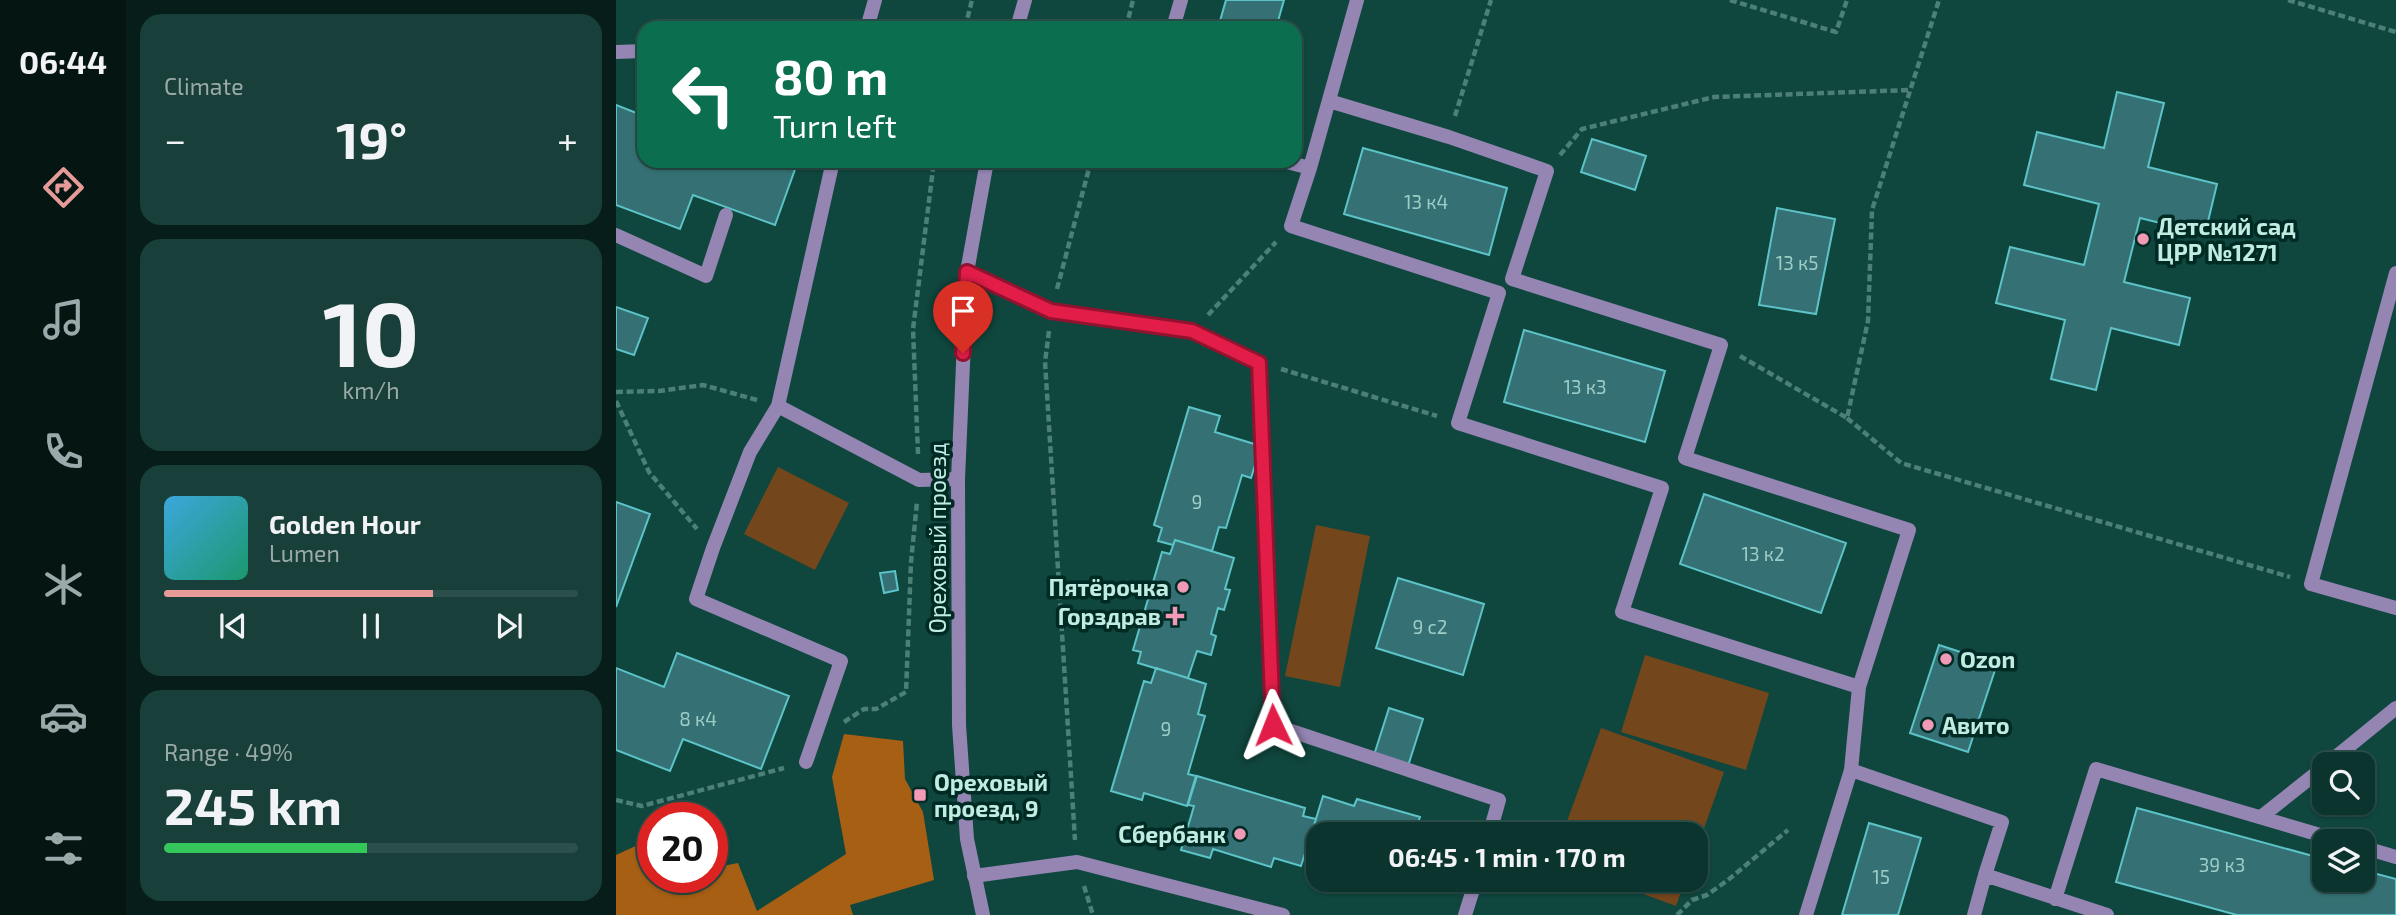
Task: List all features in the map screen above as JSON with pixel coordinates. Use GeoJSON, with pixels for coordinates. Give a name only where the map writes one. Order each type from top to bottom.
{"type":"FeatureCollection","features":[{"type":"Feature","properties":{"kind":"street"},"geometry":{"type":"LineString","coordinates":[[869,21],[875,0]]}},
{"type":"Feature","properties":{"kind":"street"},"geometry":{"type":"LineString","coordinates":[[1019,21],[1025,0]]}},
{"type":"Feature","properties":{"kind":"street"},"geometry":{"type":"LineString","coordinates":[[1175,21],[1181,0]]}},
{"type":"Feature","properties":{"kind":"street"},"geometry":{"type":"LineString","coordinates":[[1357,0],[1291,226],[1499,293],[1458,423],[1662,488],[1622,612],[1858,687]]}},
{"type":"Feature","properties":{"kind":"street"},"geometry":{"type":"LineString","coordinates":[[616,52],[637,51]]}},
{"type":"Feature","properties":{"kind":"street"},"geometry":{"type":"LineString","coordinates":[[1329,101],[1449,137],[1547,171],[1512,279],[1721,345],[1685,458],[1909,530],[1858,687],[1851,770],[1806,915]]}},
{"type":"Feature","properties":{"kind":"street"},"geometry":{"type":"LineString","coordinates":[[1302,166],[1310,168]]}},
{"type":"Feature","properties":{"kind":"street"},"geometry":{"type":"LineString","coordinates":[[806,762],[841,661],[696,599],[750,452],[779,406],[831,168]]}},
{"type":"Feature","properties":{"kind":"street","name":"Ореховый проезд"},"geometry":{"type":"LineString","coordinates":[[983,915],[967,839],[959,725],[958,479],[967,272],[987,168]]}},
{"type":"Feature","properties":{"kind":"street"},"geometry":{"type":"LineString","coordinates":[[616,235],[706,276],[726,215]]}},
{"type":"Feature","properties":{"kind":"street"},"geometry":{"type":"LineString","coordinates":[[967,272],[1051,311],[1192,331],[1259,363],[1273,725],[1499,800],[1493,822]]}},
{"type":"Feature","properties":{"kind":"street"},"geometry":{"type":"LineString","coordinates":[[2396,273],[2311,584],[2396,608]]}},
{"type":"Feature","properties":{"kind":"street"},"geometry":{"type":"LineString","coordinates":[[779,406],[919,480],[958,479]]}},
{"type":"Feature","properties":{"kind":"street"},"geometry":{"type":"LineString","coordinates":[[2342,752],[2396,708]]}},
{"type":"Feature","properties":{"kind":"street"},"geometry":{"type":"LineString","coordinates":[[2055,899],[2096,769],[2312,832]]}},
{"type":"Feature","properties":{"kind":"street"},"geometry":{"type":"LineString","coordinates":[[1851,770],[2002,822],[1974,915]]}},
{"type":"Feature","properties":{"kind":"street"},"geometry":{"type":"LineString","coordinates":[[2261,817],[2312,776]]}},
{"type":"Feature","properties":{"kind":"street"},"geometry":{"type":"LineString","coordinates":[[2375,851],[2396,857]]}},
{"type":"Feature","properties":{"kind":"street"},"geometry":{"type":"LineString","coordinates":[[974,876],[1077,862],[1283,915]]}},
{"type":"Feature","properties":{"kind":"street"},"geometry":{"type":"LineString","coordinates":[[1985,875],[2107,915]]}},
{"type":"Feature","properties":{"kind":"street"},"geometry":{"type":"LineString","coordinates":[[1465,915],[1472,892]]}},
{"type":"Feature","properties":{"kind":"path"},"geometry":{"type":"LineString","coordinates":[[967,21],[972,0]]}},
{"type":"Feature","properties":{"kind":"path"},"geometry":{"type":"LineString","coordinates":[[1128,21],[1133,0]]}},
{"type":"Feature","properties":{"kind":"path"},"geometry":{"type":"LineString","coordinates":[[1449,137],[1491,0]]}},
{"type":"Feature","properties":{"kind":"path"},"geometry":{"type":"LineString","coordinates":[[1730,0],[1836,32],[1847,0]]}},
{"type":"Feature","properties":{"kind":"path"},"geometry":{"type":"LineString","coordinates":[[1847,418],[1868,321],[1872,210],[1939,0]]}},
{"type":"Feature","properties":{"kind":"path"},"geometry":{"type":"LineString","coordinates":[[2288,0],[2396,32]]}},
{"type":"Feature","properties":{"kind":"path"},"geometry":{"type":"LineString","coordinates":[[1547,171],[1582,128],[1714,97],[1910,90]]}},
{"type":"Feature","properties":{"kind":"path"},"geometry":{"type":"LineString","coordinates":[[819,725],[844,722],[864,709],[876,709],[906,692],[911,562],[919,480],[914,329],[933,168]]}},
{"type":"Feature","properties":{"kind":"path"},"geometry":{"type":"LineString","coordinates":[[1088,168],[1051,311],[1045,362],[1077,862],[1093,915]]}},
{"type":"Feature","properties":{"kind":"path"},"geometry":{"type":"LineString","coordinates":[[1192,331],[1291,226]]}},
{"type":"Feature","properties":{"kind":"path"},"geometry":{"type":"LineString","coordinates":[[1721,345],[1847,418],[1902,463],[2311,584]]}},
{"type":"Feature","properties":{"kind":"path"},"geometry":{"type":"LineString","coordinates":[[1259,363],[1458,423]]}},
{"type":"Feature","properties":{"kind":"path"},"geometry":{"type":"LineString","coordinates":[[616,392],[659,391],[703,385],[779,406]]}},
{"type":"Feature","properties":{"kind":"path"},"geometry":{"type":"LineString","coordinates":[[616,401],[649,472],[713,548]]}},
{"type":"Feature","properties":{"kind":"path"},"geometry":{"type":"LineString","coordinates":[[616,800],[642,806],[806,762]]}},
{"type":"Feature","properties":{"kind":"path"},"geometry":{"type":"LineString","coordinates":[[1677,915],[1692,900],[1728,880],[1788,830]]}},
{"type":"Feature","properties":{"kind":"shaded area"},"geometry":{"type":"Polygon","coordinates":[[[778,467],[849,503],[815,570],[744,534],[778,467]]]}},
{"type":"Feature","properties":{"kind":"shaded area"},"geometry":{"type":"Polygon","coordinates":[[[1316,525],[1370,536],[1340,687],[1285,676],[1316,525]]]}},
{"type":"Feature","properties":{"kind":"shaded area"},"geometry":{"type":"Polygon","coordinates":[[[1645,655],[1769,693],[1746,770],[1621,732],[1645,655]]]}},
{"type":"Feature","properties":{"kind":"shaded area"},"geometry":{"type":"Polygon","coordinates":[[[1601,728],[1724,772],[1706,822],[1567,822],[1601,728]]]}},
{"type":"Feature","properties":{"kind":"shaded area"},"geometry":{"type":"Polygon","coordinates":[[[844,734],[903,741],[905,779],[923,812],[934,880],[850,905],[853,915],[616,915],[616,855],[637,845],[637,893],[728,893],[728,865],[738,863],[757,911],[846,854],[832,777],[844,734]]]}},
{"type":"Feature","properties":{"kind":"shaded area"},"geometry":{"type":"Polygon","coordinates":[[[1638,892],[1681,892],[1676,906],[1638,892]]]}},
{"type":"Feature","properties":{"kind":"building"},"geometry":{"type":"Polygon","coordinates":[[[1226,0],[1284,0],[1278,21],[1220,21],[1226,0]]]}},
{"type":"Feature","properties":{"kind":"building"},"geometry":{"type":"Polygon","coordinates":[[[2117,92],[2164,103],[2148,167],[2217,184],[2205,234],[2140,218],[2124,282],[2190,298],[2179,345],[2111,328],[2096,390],[2051,379],[2065,320],[1996,303],[2010,247],[2084,265],[2099,204],[2024,185],[2037,132],[2104,148],[2117,92]]]}},
{"type":"Feature","properties":{"kind":"building"},"geometry":{"type":"Polygon","coordinates":[[[616,105],[637,113],[637,168],[795,168],[775,225],[693,195],[680,229],[616,205],[616,105]]]}},
{"type":"Feature","properties":{"kind":"building"},"geometry":{"type":"Polygon","coordinates":[[[1592,139],[1646,156],[1635,190],[1581,172],[1592,139]]]}},
{"type":"Feature","properties":{"kind":"building"},"geometry":{"type":"Polygon","coordinates":[[[1363,148],[1507,188],[1489,255],[1344,214],[1363,148]]]}},
{"type":"Feature","properties":{"kind":"building"},"geometry":{"type":"Polygon","coordinates":[[[1777,208],[1835,219],[1816,314],[1759,305],[1777,208]]]}},
{"type":"Feature","properties":{"kind":"building"},"geometry":{"type":"Polygon","coordinates":[[[616,307],[648,318],[634,355],[616,349],[616,307]]]}},
{"type":"Feature","properties":{"kind":"building"},"geometry":{"type":"Polygon","coordinates":[[[1524,330],[1665,371],[1645,442],[1504,402],[1524,330]]]}},
{"type":"Feature","properties":{"kind":"building"},"geometry":{"type":"Polygon","coordinates":[[[1189,407],[1220,416],[1215,432],[1261,446],[1251,478],[1242,475],[1226,528],[1219,527],[1212,551],[1175,540],[1173,545],[1158,541],[1162,528],[1154,525],[1189,407]]]}},
{"type":"Feature","properties":{"kind":"building"},"geometry":{"type":"Polygon","coordinates":[[[1704,494],[1846,543],[1821,613],[1680,564],[1704,494]]]}},
{"type":"Feature","properties":{"kind":"building"},"geometry":{"type":"Polygon","coordinates":[[[616,502],[650,514],[616,607],[616,502]]]}},
{"type":"Feature","properties":{"kind":"building"},"geometry":{"type":"Polygon","coordinates":[[[1175,540],[1234,558],[1225,589],[1230,590],[1224,610],[1218,608],[1211,634],[1216,636],[1211,655],[1197,651],[1188,678],[1138,663],[1141,652],[1133,650],[1162,552],[1170,554],[1175,540]]]}},
{"type":"Feature","properties":{"kind":"building"},"geometry":{"type":"Polygon","coordinates":[[[895,571],[898,590],[884,593],[880,573],[895,571]]]}},
{"type":"Feature","properties":{"kind":"building"},"geometry":{"type":"Polygon","coordinates":[[[1398,578],[1484,604],[1463,675],[1376,648],[1398,578]]]}},
{"type":"Feature","properties":{"kind":"building"},"geometry":{"type":"Polygon","coordinates":[[[1939,645],[1997,664],[1968,752],[1910,733],[1939,645]]]}},
{"type":"Feature","properties":{"kind":"building"},"geometry":{"type":"Polygon","coordinates":[[[677,653],[789,696],[761,769],[683,739],[670,771],[616,750],[616,668],[664,687],[677,653]]]}},
{"type":"Feature","properties":{"kind":"building"},"geometry":{"type":"Polygon","coordinates":[[[1156,668],[1206,684],[1198,714],[1205,716],[1188,774],[1196,776],[1187,806],[1144,793],[1142,800],[1111,791],[1144,681],[1151,683],[1156,668]]]}},
{"type":"Feature","properties":{"kind":"building"},"geometry":{"type":"Polygon","coordinates":[[[1389,708],[1423,719],[1408,766],[1374,755],[1389,708]]]}},
{"type":"Feature","properties":{"kind":"building"},"geometry":{"type":"Polygon","coordinates":[[[1197,776],[1305,808],[1303,816],[1316,819],[1315,822],[1306,822],[1306,850],[1301,866],[1274,858],[1271,867],[1213,849],[1210,858],[1181,850],[1194,806],[1188,805],[1197,776]]]}},
{"type":"Feature","properties":{"kind":"building"},"geometry":{"type":"Polygon","coordinates":[[[1323,796],[1354,806],[1357,799],[1420,817],[1418,822],[1315,822],[1323,796]]]}},
{"type":"Feature","properties":{"kind":"building"},"geometry":{"type":"Polygon","coordinates":[[[2137,808],[2312,856],[2312,892],[2375,892],[2375,873],[2396,879],[2396,915],[2237,915],[2116,882],[2137,808]]]}},
{"type":"Feature","properties":{"kind":"building"},"geometry":{"type":"Polygon","coordinates":[[[1869,823],[1921,838],[1898,915],[1842,915],[1869,823]]]}},
{"type":"Feature","properties":{"kind":"place","name":"Детский сад ЦРР №1271"},"geometry":{"type":"Point","coordinates":[2143,239]}},
{"type":"Feature","properties":{"kind":"place","name":"Пятёрочка"},"geometry":{"type":"Point","coordinates":[1183,587]}},
{"type":"Feature","properties":{"kind":"place","name":"Горздрав"},"geometry":{"type":"Point","coordinates":[1175,616]}},
{"type":"Feature","properties":{"kind":"place","name":"Ozon"},"geometry":{"type":"Point","coordinates":[1946,659]}},
{"type":"Feature","properties":{"kind":"place","name":"Авито"},"geometry":{"type":"Point","coordinates":[1928,725]}},
{"type":"Feature","properties":{"kind":"place","name":"Ореховый проезд, 9"},"geometry":{"type":"Point","coordinates":[920,795]}},
{"type":"Feature","properties":{"kind":"place","name":"Сбербанк"},"geometry":{"type":"Point","coordinates":[1240,834]}},
{"type":"Feature","properties":{"kind":"route"},"geometry":{"type":"LineString","coordinates":[[963,353],[967,272],[1051,311],[1192,331],[1259,363],[1273,725]]}}]}
